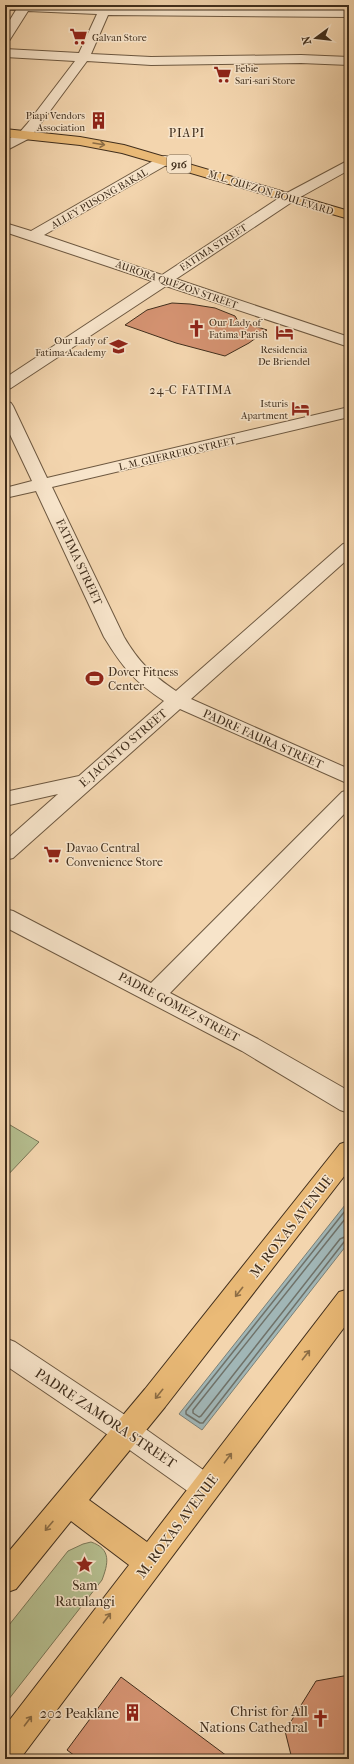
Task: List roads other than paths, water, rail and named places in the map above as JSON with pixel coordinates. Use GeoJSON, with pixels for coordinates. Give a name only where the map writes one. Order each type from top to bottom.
{"type":"FeatureCollection","features":[{"type":"Feature","properties":{"kind":"main road","name":"M. L. QUEZON BOULEVARD"},"geometry":{"type":"LineString","coordinates":[[5,125],[28,131],[104,144],[165,160],[349,215]]}},
{"type":"Feature","properties":{"kind":"main road","name":"M. L. QUEZON BOULEVARD"},"geometry":{"type":"LineString","coordinates":[[5,133],[28,131],[102,133],[136,140],[349,203]]}},
{"type":"Feature","properties":{"kind":"main road","name":"M. ROXAS AVENUE"},"geometry":{"type":"LineString","coordinates":[[5,1579],[156,1398],[349,1151]]}},
{"type":"Feature","properties":{"kind":"main road","name":"M. ROXAS AVENUE"},"geometry":{"type":"LineString","coordinates":[[5,1752],[349,1300]]}},
{"type":"Feature","properties":{"kind":"main road"},"geometry":{"type":"LineString","coordinates":[[69,1502],[150,1562]]}},
{"type":"Feature","properties":{"kind":"street"},"geometry":{"type":"LineString","coordinates":[[8,5],[104,11],[349,13]]}},
{"type":"Feature","properties":{"kind":"street"},"geometry":{"type":"LineString","coordinates":[[5,38],[24,7]]}},
{"type":"Feature","properties":{"kind":"street"},"geometry":{"type":"LineString","coordinates":[[5,148],[28,131],[83,58],[104,11]]}},
{"type":"Feature","properties":{"kind":"street"},"geometry":{"type":"LineString","coordinates":[[5,54],[151,61],[349,61]]}},
{"type":"Feature","properties":{"kind":"street","name":"ALLEY PUSONG BAKAL"},"geometry":{"type":"LineString","coordinates":[[33,236],[165,160]]}},
{"type":"Feature","properties":{"kind":"street","name":"FATIMA STREET"},"geometry":{"type":"LineString","coordinates":[[6,383],[290,197],[349,164]]}},
{"type":"Feature","properties":{"kind":"street","name":"AURORA QUEZON STREET"},"geometry":{"type":"LineString","coordinates":[[5,227],[349,342]]}},
{"type":"Feature","properties":{"kind":"street","name":"FATIMA STREET"},"geometry":{"type":"LineString","coordinates":[[5,406],[114,637],[128,660],[149,682],[177,700]]}},
{"type":"Feature","properties":{"kind":"street","name":"L. M. GUERRERO STREET"},"geometry":{"type":"LineString","coordinates":[[5,493],[349,412]]}},
{"type":"Feature","properties":{"kind":"street","name":"E. JACINTO STREET"},"geometry":{"type":"LineString","coordinates":[[5,853],[349,548]]}},
{"type":"Feature","properties":{"kind":"street","name":"PADRE FAURA STREET"},"geometry":{"type":"LineString","coordinates":[[177,700],[349,777]]}},
{"type":"Feature","properties":{"kind":"street"},"geometry":{"type":"LineString","coordinates":[[5,799],[84,782]]}},
{"type":"Feature","properties":{"kind":"street"},"geometry":{"type":"LineString","coordinates":[[154,994],[349,797]]}},
{"type":"Feature","properties":{"kind":"street","name":"PADRE GOMEZ STREET"},"geometry":{"type":"LineString","coordinates":[[5,917],[250,1045],[349,1103]]}},
{"type":"Feature","properties":{"kind":"street","name":"PADRE ZAMORA STREET"},"geometry":{"type":"LineString","coordinates":[[5,1350],[127,1432],[206,1488]]}},
{"type":"Feature","properties":{"kind":"water"},"geometry":{"type":"Polygon","coordinates":[[[349,1200],[349,1242],[202,1430],[179,1414],[349,1200]]]}},
{"type":"Feature","properties":{"kind":"place","name":"Galvan Store"},"geometry":{"type":"Point","coordinates":[79,37]}},
{"type":"Feature","properties":{"kind":"place","name":"Febie Sari-sari Store"},"geometry":{"type":"Point","coordinates":[222,74]}},
{"type":"Feature","properties":{"kind":"place","name":"Piapi Vendors Association"},"geometry":{"type":"Point","coordinates":[98,121]}},
{"type":"Feature","properties":{"kind":"place","name":"Our Lady of Fatima Parish"},"geometry":{"type":"Point","coordinates":[196,328]}},
{"type":"Feature","properties":{"kind":"place","name":"Residencia De Briendel"},"geometry":{"type":"Point","coordinates":[284,332]}},
{"type":"Feature","properties":{"kind":"place","name":"Our Lady of Fatima Academy"},"geometry":{"type":"Point","coordinates":[119,346]}},
{"type":"Feature","properties":{"kind":"place","name":"Isturis Apartment"},"geometry":{"type":"Point","coordinates":[301,409]}},
{"type":"Feature","properties":{"kind":"place","name":"Dover Fitness Center"},"geometry":{"type":"Point","coordinates":[95,679]}},
{"type":"Feature","properties":{"kind":"place","name":"Davao Central Convenience Store"},"geometry":{"type":"Point","coordinates":[53,855]}},
{"type":"Feature","properties":{"kind":"place","name":"Sam Ratulangi"},"geometry":{"type":"Point","coordinates":[85,1565]}},
{"type":"Feature","properties":{"kind":"place","name":"202 Peaklane"},"geometry":{"type":"Point","coordinates":[132,1713]}},
{"type":"Feature","properties":{"kind":"place","name":"Christ for All Nations Cathedral"},"geometry":{"type":"Point","coordinates":[321,1719]}},
{"type":"Feature","properties":{"kind":"district","name":"PIAPI"},"geometry":{"type":"Point","coordinates":[187,133]}},
{"type":"Feature","properties":{"kind":"district","name":"24-C FATIMA"},"geometry":{"type":"Point","coordinates":[191,390]}}]}
